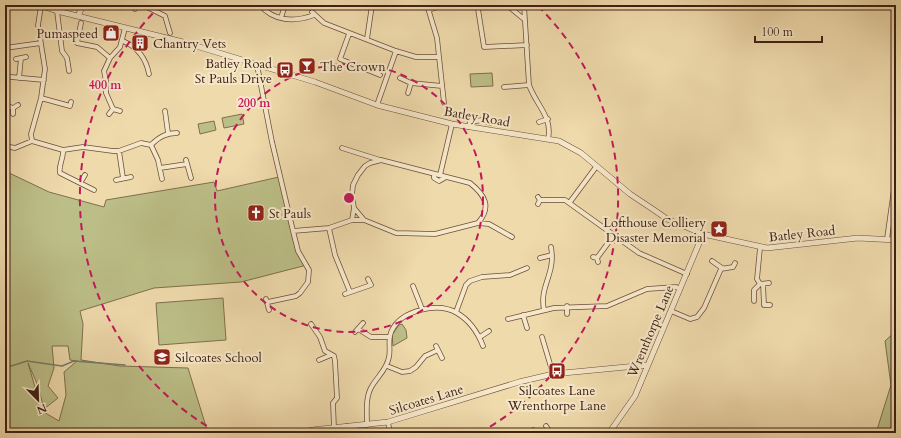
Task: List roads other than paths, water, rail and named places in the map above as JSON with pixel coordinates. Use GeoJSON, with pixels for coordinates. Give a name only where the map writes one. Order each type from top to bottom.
{"type":"FeatureCollection","features":[{"type":"Feature","properties":{"kind":"street"},"geometry":{"type":"LineString","coordinates":[[32,141],[31,134],[41,98],[44,80],[45,62],[38,18],[40,5]]}},
{"type":"Feature","properties":{"kind":"street","name":"Batley Road"},"geometry":{"type":"LineString","coordinates":[[40,5],[57,11],[175,40],[315,82],[377,105],[452,124],[559,141],[570,147],[630,194],[667,219],[703,234],[760,248],[790,247],[858,238],[896,240]]}},
{"type":"Feature","properties":{"kind":"street"},"geometry":{"type":"LineString","coordinates":[[78,16],[83,5]]}},
{"type":"Feature","properties":{"kind":"street"},"geometry":{"type":"LineString","coordinates":[[143,5],[165,16],[170,33]]}},
{"type":"Feature","properties":{"kind":"street"},"geometry":{"type":"LineString","coordinates":[[260,5],[265,10],[281,18],[293,21],[313,13],[324,23],[396,51],[416,57],[438,57]]}},
{"type":"Feature","properties":{"kind":"street"},"geometry":{"type":"LineString","coordinates":[[281,18],[285,5]]}},
{"type":"Feature","properties":{"kind":"street"},"geometry":{"type":"LineString","coordinates":[[367,39],[372,5]]}},
{"type":"Feature","properties":{"kind":"street"},"geometry":{"type":"LineString","coordinates":[[427,5],[437,38],[444,103]]}},
{"type":"Feature","properties":{"kind":"street"},"geometry":{"type":"LineString","coordinates":[[429,10],[443,5]]}},
{"type":"Feature","properties":{"kind":"street"},"geometry":{"type":"LineString","coordinates":[[507,5],[525,20]]}},
{"type":"Feature","properties":{"kind":"street"},"geometry":{"type":"LineString","coordinates":[[524,5],[529,85],[535,100],[548,119],[550,126],[548,139]]}},
{"type":"Feature","properties":{"kind":"street"},"geometry":{"type":"LineString","coordinates":[[478,9],[484,47],[527,45]]}},
{"type":"Feature","properties":{"kind":"street"},"geometry":{"type":"LineString","coordinates":[[57,11],[62,51],[67,58],[69,71]]}},
{"type":"Feature","properties":{"kind":"street"},"geometry":{"type":"LineString","coordinates":[[81,23],[78,42],[97,47],[110,58]]}},
{"type":"Feature","properties":{"kind":"street"},"geometry":{"type":"LineString","coordinates":[[113,109],[106,93],[104,71],[110,58],[123,41],[125,28]]}},
{"type":"Feature","properties":{"kind":"street"},"geometry":{"type":"LineString","coordinates":[[350,34],[340,59],[380,75]]}},
{"type":"Feature","properties":{"kind":"street"},"geometry":{"type":"LineString","coordinates":[[123,41],[138,51],[147,65],[149,74]]}},
{"type":"Feature","properties":{"kind":"street"},"geometry":{"type":"LineString","coordinates":[[5,48],[42,42]]}},
{"type":"Feature","properties":{"kind":"street"},"geometry":{"type":"LineString","coordinates":[[83,50],[84,44]]}},
{"type":"Feature","properties":{"kind":"street"},"geometry":{"type":"LineString","coordinates":[[377,105],[396,51]]}},
{"type":"Feature","properties":{"kind":"street"},"geometry":{"type":"LineString","coordinates":[[19,78],[21,58]]}},
{"type":"Feature","properties":{"kind":"street"},"geometry":{"type":"LineString","coordinates":[[257,65],[272,142],[298,251],[309,270],[308,282],[296,296],[267,300],[269,310]]}},
{"type":"Feature","properties":{"kind":"street"},"geometry":{"type":"LineString","coordinates":[[11,78],[44,80]]}},
{"type":"Feature","properties":{"kind":"street"},"geometry":{"type":"LineString","coordinates":[[400,78],[411,83],[433,87],[442,86]]}},
{"type":"Feature","properties":{"kind":"street"},"geometry":{"type":"LineString","coordinates":[[408,93],[411,83]]}},
{"type":"Feature","properties":{"kind":"street"},"geometry":{"type":"LineString","coordinates":[[504,87],[529,85]]}},
{"type":"Feature","properties":{"kind":"street"},"geometry":{"type":"LineString","coordinates":[[41,98],[70,106],[71,102]]}},
{"type":"Feature","properties":{"kind":"street"},"geometry":{"type":"LineString","coordinates":[[5,105],[13,108]]}},
{"type":"Feature","properties":{"kind":"street"},"geometry":{"type":"LineString","coordinates":[[13,108],[18,105]]}},
{"type":"Feature","properties":{"kind":"street"},"geometry":{"type":"LineString","coordinates":[[13,108],[13,114]]}},
{"type":"Feature","properties":{"kind":"street"},"geometry":{"type":"LineString","coordinates":[[113,109],[120,111]]}},
{"type":"Feature","properties":{"kind":"street"},"geometry":{"type":"LineString","coordinates":[[109,114],[113,109]]}},
{"type":"Feature","properties":{"kind":"street"},"geometry":{"type":"LineString","coordinates":[[165,111],[168,133]]}},
{"type":"Feature","properties":{"kind":"street"},"geometry":{"type":"LineString","coordinates":[[539,122],[548,119]]}},
{"type":"Feature","properties":{"kind":"street"},"geometry":{"type":"LineString","coordinates":[[468,127],[470,122],[482,120],[490,123]]}},
{"type":"Feature","properties":{"kind":"street"},"geometry":{"type":"LineString","coordinates":[[440,175],[452,124]]}},
{"type":"Feature","properties":{"kind":"street"},"geometry":{"type":"LineString","coordinates":[[151,146],[160,137],[168,133],[177,133]]}},
{"type":"Feature","properties":{"kind":"street"},"geometry":{"type":"LineString","coordinates":[[5,146],[15,148],[32,141],[63,150],[83,147],[119,151],[141,143],[151,146],[156,153],[162,180]]}},
{"type":"Feature","properties":{"kind":"street"},"geometry":{"type":"LineString","coordinates":[[342,148],[369,157],[470,182],[480,191],[486,202],[484,216],[478,223]]}},
{"type":"Feature","properties":{"kind":"street"},"geometry":{"type":"LineString","coordinates":[[63,150],[64,158],[59,170],[60,173],[94,190]]}},
{"type":"Feature","properties":{"kind":"street"},"geometry":{"type":"LineString","coordinates":[[119,151],[123,178]]}},
{"type":"Feature","properties":{"kind":"street"},"geometry":{"type":"LineString","coordinates":[[369,157],[370,163]]}},
{"type":"Feature","properties":{"kind":"street"},"geometry":{"type":"LineString","coordinates":[[352,220],[354,208],[352,195],[353,185],[365,166],[381,160]]}},
{"type":"Feature","properties":{"kind":"street"},"geometry":{"type":"LineString","coordinates":[[160,168],[187,162],[190,178]]}},
{"type":"Feature","properties":{"kind":"street"},"geometry":{"type":"LineString","coordinates":[[570,202],[596,167]]}},
{"type":"Feature","properties":{"kind":"street"},"geometry":{"type":"LineString","coordinates":[[434,174],[436,180],[438,181],[446,177]]}},
{"type":"Feature","properties":{"kind":"street"},"geometry":{"type":"LineString","coordinates":[[80,183],[85,175]]}},
{"type":"Feature","properties":{"kind":"street"},"geometry":{"type":"LineString","coordinates":[[887,239],[896,175]]}},
{"type":"Feature","properties":{"kind":"street"},"geometry":{"type":"LineString","coordinates":[[116,180],[131,177]]}},
{"type":"Feature","properties":{"kind":"street"},"geometry":{"type":"LineString","coordinates":[[539,200],[565,200],[570,202],[639,253],[687,274]]}},
{"type":"Feature","properties":{"kind":"street"},"geometry":{"type":"LineString","coordinates":[[354,208],[364,220]]}},
{"type":"Feature","properties":{"kind":"street"},"geometry":{"type":"LineString","coordinates":[[484,216],[489,224]]}},
{"type":"Feature","properties":{"kind":"street"},"geometry":{"type":"LineString","coordinates":[[293,231],[329,228],[352,220],[364,220],[396,233],[412,235],[435,234],[478,223],[489,224],[512,236]]}},
{"type":"Feature","properties":{"kind":"street"},"geometry":{"type":"LineString","coordinates":[[329,228],[335,255],[350,292]]}},
{"type":"Feature","properties":{"kind":"street","name":"Wrenthorpe Lane"},"geometry":{"type":"LineString","coordinates":[[609,433],[635,396],[703,234]]}},
{"type":"Feature","properties":{"kind":"street"},"geometry":{"type":"LineString","coordinates":[[596,259],[614,235]]}},
{"type":"Feature","properties":{"kind":"street"},"geometry":{"type":"LineString","coordinates":[[544,310],[542,295],[551,271],[551,247]]}},
{"type":"Feature","properties":{"kind":"street"},"geometry":{"type":"LineString","coordinates":[[760,248],[756,279],[762,285],[764,305],[770,305]]}},
{"type":"Feature","properties":{"kind":"street"},"geometry":{"type":"LineString","coordinates":[[540,258],[552,255]]}},
{"type":"Feature","properties":{"kind":"street"},"geometry":{"type":"LineString","coordinates":[[712,261],[722,268],[733,267],[735,263]]}},
{"type":"Feature","properties":{"kind":"street"},"geometry":{"type":"LineString","coordinates":[[456,312],[466,285],[470,281],[510,273],[525,268]]}},
{"type":"Feature","properties":{"kind":"street"},"geometry":{"type":"LineString","coordinates":[[670,312],[690,319],[699,316],[722,268]]}},
{"type":"Feature","properties":{"kind":"street"},"geometry":{"type":"LineString","coordinates":[[345,294],[371,285],[368,279]]}},
{"type":"Feature","properties":{"kind":"street"},"geometry":{"type":"LineString","coordinates":[[754,301],[754,290],[762,285],[770,283]]}},
{"type":"Feature","properties":{"kind":"street"},"geometry":{"type":"LineString","coordinates":[[508,319],[567,306],[607,306],[647,289],[670,287],[680,289]]}},
{"type":"Feature","properties":{"kind":"street"},"geometry":{"type":"LineString","coordinates":[[421,288],[414,288],[422,309]]}},
{"type":"Feature","properties":{"kind":"street"},"geometry":{"type":"LineString","coordinates":[[567,306],[567,314]]}},
{"type":"Feature","properties":{"kind":"street"},"geometry":{"type":"LineString","coordinates":[[367,425],[369,394],[372,386],[387,366],[390,357],[389,337],[400,319],[422,309],[456,312],[475,329],[483,346]]}},
{"type":"Feature","properties":{"kind":"street"},"geometry":{"type":"LineString","coordinates":[[523,315],[527,328]]}},
{"type":"Feature","properties":{"kind":"street"},"geometry":{"type":"LineString","coordinates":[[363,323],[356,331],[371,337],[389,337]]}},
{"type":"Feature","properties":{"kind":"street"},"geometry":{"type":"LineString","coordinates":[[311,324],[320,337],[325,351],[333,355],[336,367],[337,398],[332,402],[334,428]]}},
{"type":"Feature","properties":{"kind":"street"},"geometry":{"type":"LineString","coordinates":[[480,337],[489,331]]}},
{"type":"Feature","properties":{"kind":"street"},"geometry":{"type":"LineString","coordinates":[[542,337],[553,374]]}},
{"type":"Feature","properties":{"kind":"street"},"geometry":{"type":"LineString","coordinates":[[387,366],[398,371],[406,372],[416,367],[425,356],[437,348],[442,358]]}},
{"type":"Feature","properties":{"kind":"street"},"geometry":{"type":"LineString","coordinates":[[320,360],[333,355]]}},
{"type":"Feature","properties":{"kind":"street","name":"Silcoates Lane"},"geometry":{"type":"LineString","coordinates":[[303,433],[347,426],[388,422],[519,382],[553,374],[647,366]]}},
{"type":"Feature","properties":{"kind":"street"},"geometry":{"type":"LineString","coordinates":[[388,422],[390,433]]}},
{"type":"Feature","properties":{"kind":"street"},"geometry":{"type":"LineString","coordinates":[[347,426],[348,433]]}},
{"type":"Feature","properties":{"kind":"street"},"geometry":{"type":"LineString","coordinates":[[542,433],[548,429]]}},
{"type":"Feature","properties":{"kind":"waterway"},"geometry":{"type":"LineString","coordinates":[[5,368],[27,361],[62,366],[74,361],[125,365]]}},
{"type":"Feature","properties":{"kind":"place","name":"Pumaspeed"},"geometry":{"type":"Point","coordinates":[111,33]}},
{"type":"Feature","properties":{"kind":"place","name":"Chantry Vets"},"geometry":{"type":"Point","coordinates":[140,43]}},
{"type":"Feature","properties":{"kind":"place","name":"The Crown"},"geometry":{"type":"Point","coordinates":[307,66]}},
{"type":"Feature","properties":{"kind":"place","name":"Batley Road St Pauls Drive"},"geometry":{"type":"Point","coordinates":[285,70]}},
{"type":"Feature","properties":{"kind":"place","name":"St Pauls"},"geometry":{"type":"Point","coordinates":[256,213]}},
{"type":"Feature","properties":{"kind":"place","name":"Lofthouse Colliery Disaster Memorial"},"geometry":{"type":"Point","coordinates":[719,229]}},
{"type":"Feature","properties":{"kind":"place","name":"Silcoates School"},"geometry":{"type":"Point","coordinates":[162,357]}},
{"type":"Feature","properties":{"kind":"place","name":"Silcoates Lane Wrenthorpe Lane"},"geometry":{"type":"Point","coordinates":[557,371]}}]}
